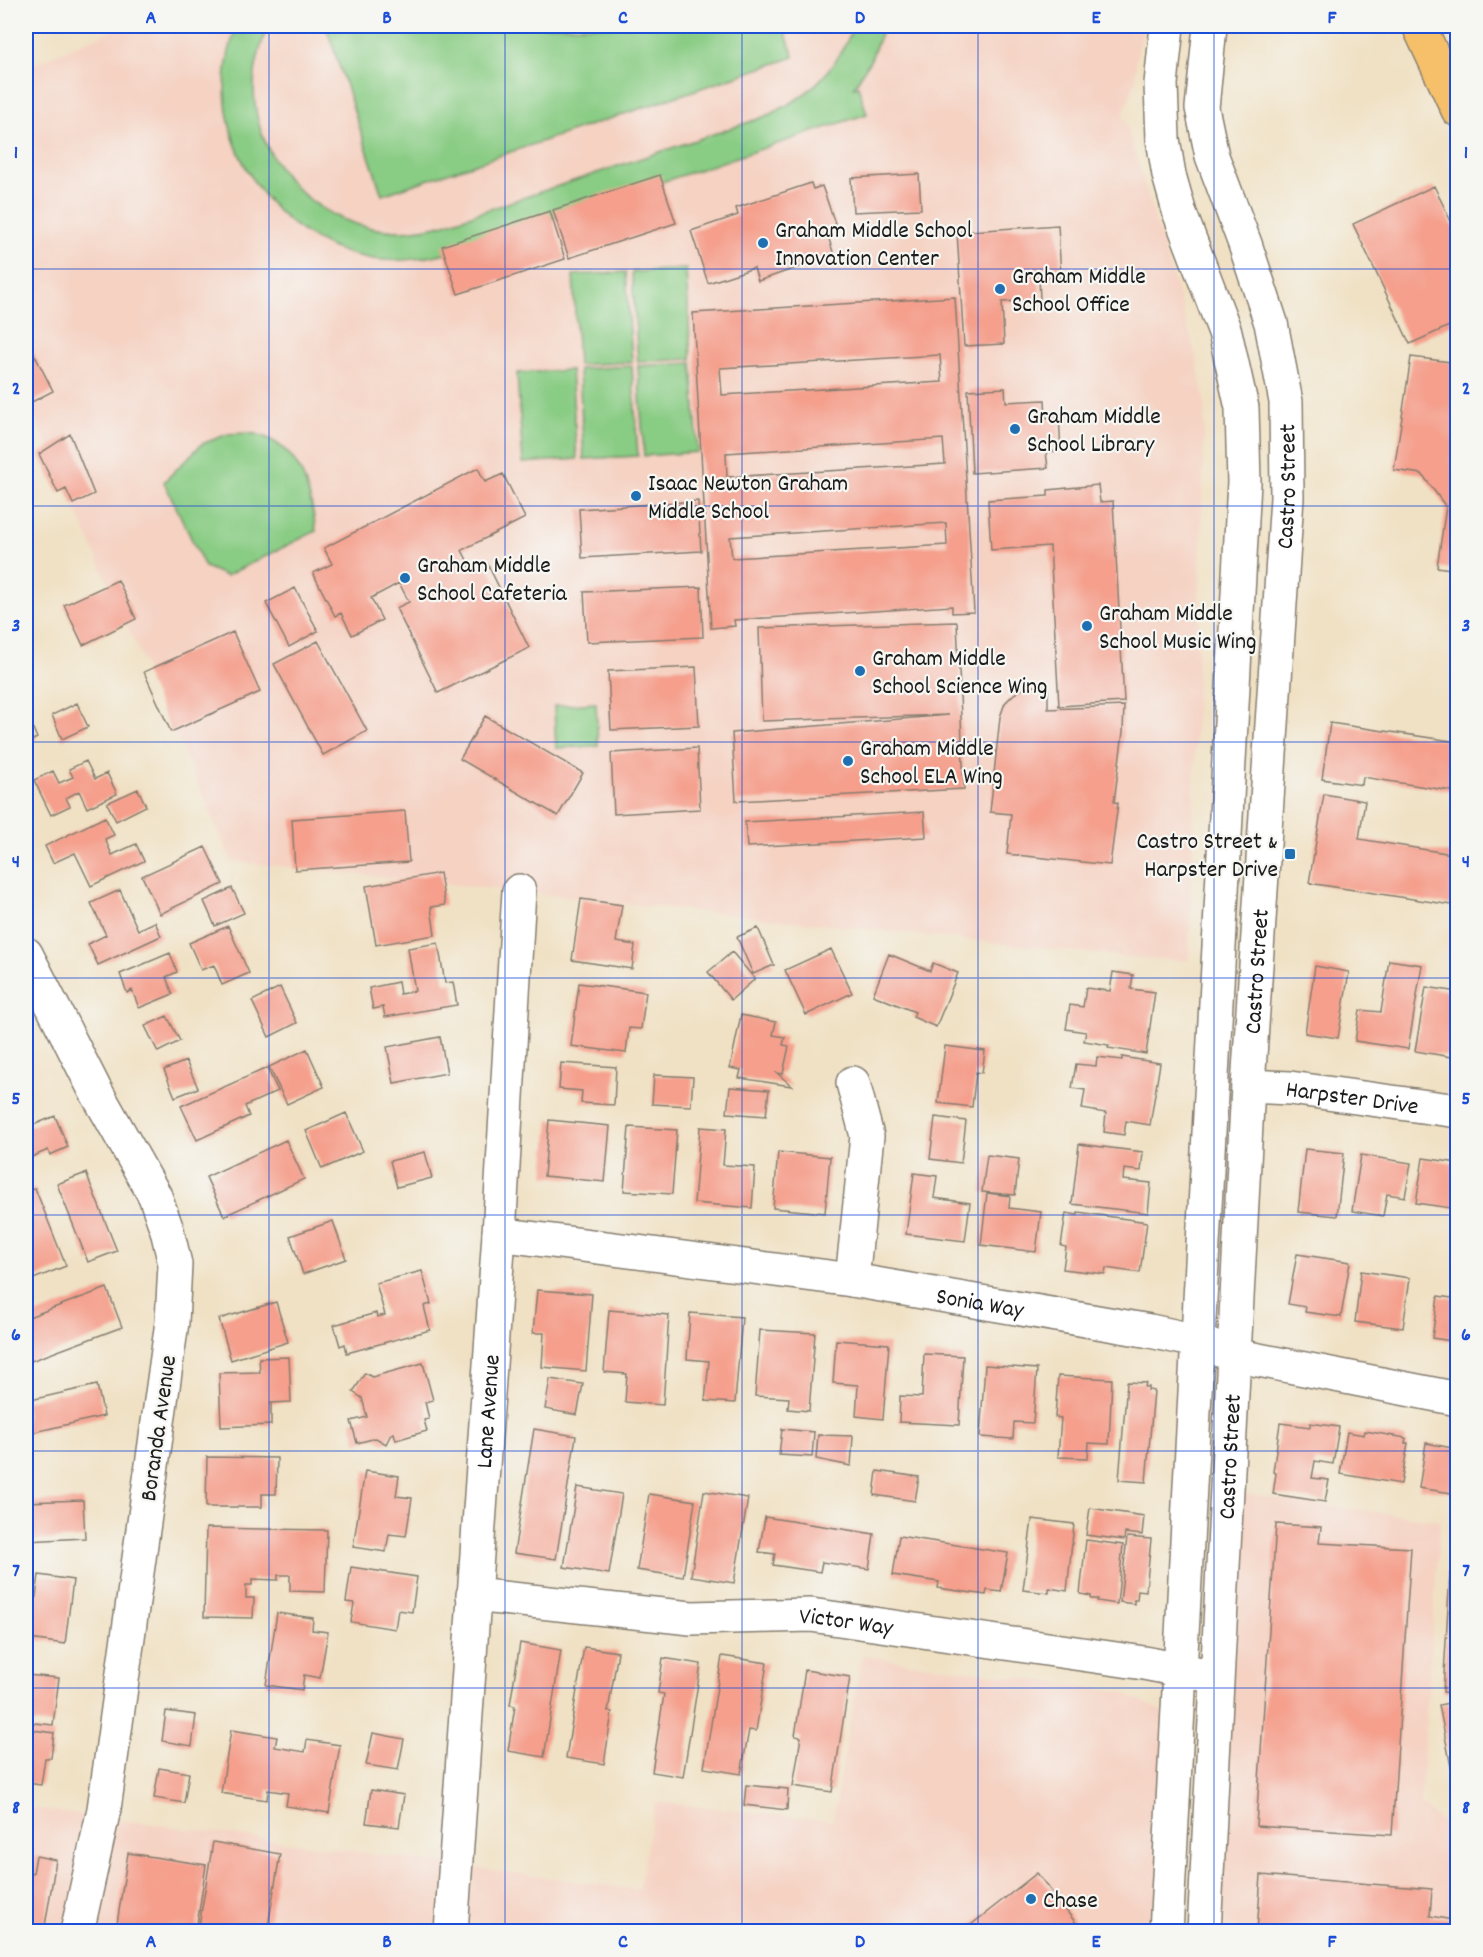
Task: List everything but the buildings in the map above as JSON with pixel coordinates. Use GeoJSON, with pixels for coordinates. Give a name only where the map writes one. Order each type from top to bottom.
{"type":"FeatureCollection","features":[{"type":"Feature","properties":{"kind":"main road"},"geometry":{"type":"LineString","coordinates":[[1419,26],[1458,110]]}},
{"type":"Feature","properties":{"kind":"street","name":"Castro Street"},"geometry":{"type":"LineString","coordinates":[[1166,1932],[1244,482],[1242,408],[1225,332],[1180,214],[1169,176],[1163,139],[1161,84],[1167,26]]}},
{"type":"Feature","properties":{"kind":"street","name":"Castro Street"},"geometry":{"type":"LineString","coordinates":[[1204,1932],[1248,1086],[1287,498],[1286,402],[1270,323],[1245,244],[1212,156],[1202,108],[1210,26]]}},
{"type":"Feature","properties":{"kind":"street","name":"Lane Avenue"},"geometry":{"type":"LineString","coordinates":[[450,1932],[499,1234],[519,891]]}},
{"type":"Feature","properties":{"kind":"street","name":"Boranda Avenue"},"geometry":{"type":"LineString","coordinates":[[26,954],[94,1088],[155,1196],[167,1230],[175,1264],[172,1322],[104,1809],[77,1932]]}},
{"type":"Feature","properties":{"kind":"street"},"geometry":{"type":"LineString","coordinates":[[852,1280],[867,1136],[853,1083]]}},
{"type":"Feature","properties":{"kind":"street","name":"Harpster Drive"},"geometry":{"type":"LineString","coordinates":[[1248,1086],[1290,1088],[1458,1111]]}},
{"type":"Feature","properties":{"kind":"street","name":"Sonia Way"},"geometry":{"type":"LineString","coordinates":[[499,1234],[852,1280],[1150,1330],[1197,1341],[1233,1355],[1458,1399]]}},
{"type":"Feature","properties":{"kind":"street","name":"Victor Way"},"geometry":{"type":"LineString","coordinates":[[473,1595],[691,1618],[811,1615],[1132,1662],[1216,1677]]}},
{"type":"Feature","properties":{"kind":"shaded area","name":"Isaac Newton Graham Middle School"},"geometry":{"type":"Polygon","coordinates":[[[123,26],[1144,26],[1136,62],[1136,80],[1123,114],[1196,356],[1205,405],[1189,961],[1126,957],[232,861],[26,398],[26,67],[123,26]]]}},
{"type":"Feature","properties":{"kind":"shaded area"},"geometry":{"type":"Polygon","coordinates":[[[1226,1492],[1440,1521],[1420,1805],[1457,1834],[1457,1931],[1204,1932],[1226,1492]]]}},
{"type":"Feature","properties":{"kind":"shaded area"},"geometry":{"type":"Polygon","coordinates":[[[862,1656],[1122,1692],[1178,1719],[1166,1931],[26,1932],[26,1807],[639,1890],[655,1802],[833,1821],[862,1656]]]}},
{"type":"Feature","properties":{"kind":"green space"},"geometry":{"type":"Polygon","coordinates":[[[237,26],[268,26],[258,56],[254,88],[257,117],[266,144],[280,168],[298,189],[320,207],[344,220],[371,228],[400,231],[445,224],[761,118],[793,102],[818,82],[838,57],[854,26],[884,26],[871,59],[854,87],[858,86],[867,114],[454,251],[424,258],[394,260],[373,259],[335,248],[301,230],[272,205],[249,174],[234,139],[226,102],[227,64],[237,26]]]}},
{"type":"Feature","properties":{"kind":"green space"},"geometry":{"type":"Polygon","coordinates":[[[326,26],[783,26],[794,57],[382,195],[326,26]]]}},
{"type":"Feature","properties":{"kind":"green space"},"geometry":{"type":"Polygon","coordinates":[[[686,269],[691,359],[638,362],[632,272],[686,269]]]}},
{"type":"Feature","properties":{"kind":"green space"},"geometry":{"type":"Polygon","coordinates":[[[626,272],[632,362],[578,365],[573,275],[626,272]]]}},
{"type":"Feature","properties":{"kind":"green space"},"geometry":{"type":"Polygon","coordinates":[[[692,363],[698,452],[644,456],[638,366],[692,363]]]}},
{"type":"Feature","properties":{"kind":"green space"},"geometry":{"type":"Polygon","coordinates":[[[632,366],[638,456],[584,459],[579,369],[632,366]]]}},
{"type":"Feature","properties":{"kind":"green space"},"geometry":{"type":"Polygon","coordinates":[[[571,370],[577,459],[523,463],[517,373],[571,370]]]}},
{"type":"Feature","properties":{"kind":"green space"},"geometry":{"type":"Polygon","coordinates":[[[228,434],[256,434],[272,440],[294,460],[307,486],[316,531],[226,576],[205,567],[164,482],[202,444],[228,434]]]}},
{"type":"Feature","properties":{"kind":"green space"},"geometry":{"type":"Polygon","coordinates":[[[596,703],[598,746],[556,748],[554,706],[596,703]]]}},
{"type":"Feature","properties":{"kind":"place","name":"Graham Middle School Innovation Center"},"geometry":{"type":"Point","coordinates":[763,243]}},
{"type":"Feature","properties":{"kind":"place","name":"Graham Middle School Office"},"geometry":{"type":"Point","coordinates":[1000,289]}},
{"type":"Feature","properties":{"kind":"place","name":"Graham Middle School Library"},"geometry":{"type":"Point","coordinates":[1015,429]}},
{"type":"Feature","properties":{"kind":"place","name":"Isaac Newton Graham Middle School"},"geometry":{"type":"Point","coordinates":[636,496]}},
{"type":"Feature","properties":{"kind":"place","name":"Graham Middle School Cafeteria"},"geometry":{"type":"Point","coordinates":[405,578]}},
{"type":"Feature","properties":{"kind":"place","name":"Graham Middle School Music Wing"},"geometry":{"type":"Point","coordinates":[1087,626]}},
{"type":"Feature","properties":{"kind":"place","name":"Graham Middle School Science Wing"},"geometry":{"type":"Point","coordinates":[860,671]}},
{"type":"Feature","properties":{"kind":"place","name":"Graham Middle School ELA Wing"},"geometry":{"type":"Point","coordinates":[848,761]}},
{"type":"Feature","properties":{"kind":"place","name":"Castro Street & Harpster Drive"},"geometry":{"type":"Point","coordinates":[1290,854]}},
{"type":"Feature","properties":{"kind":"place","name":"Chase"},"geometry":{"type":"Point","coordinates":[1031,1899]}}]}
